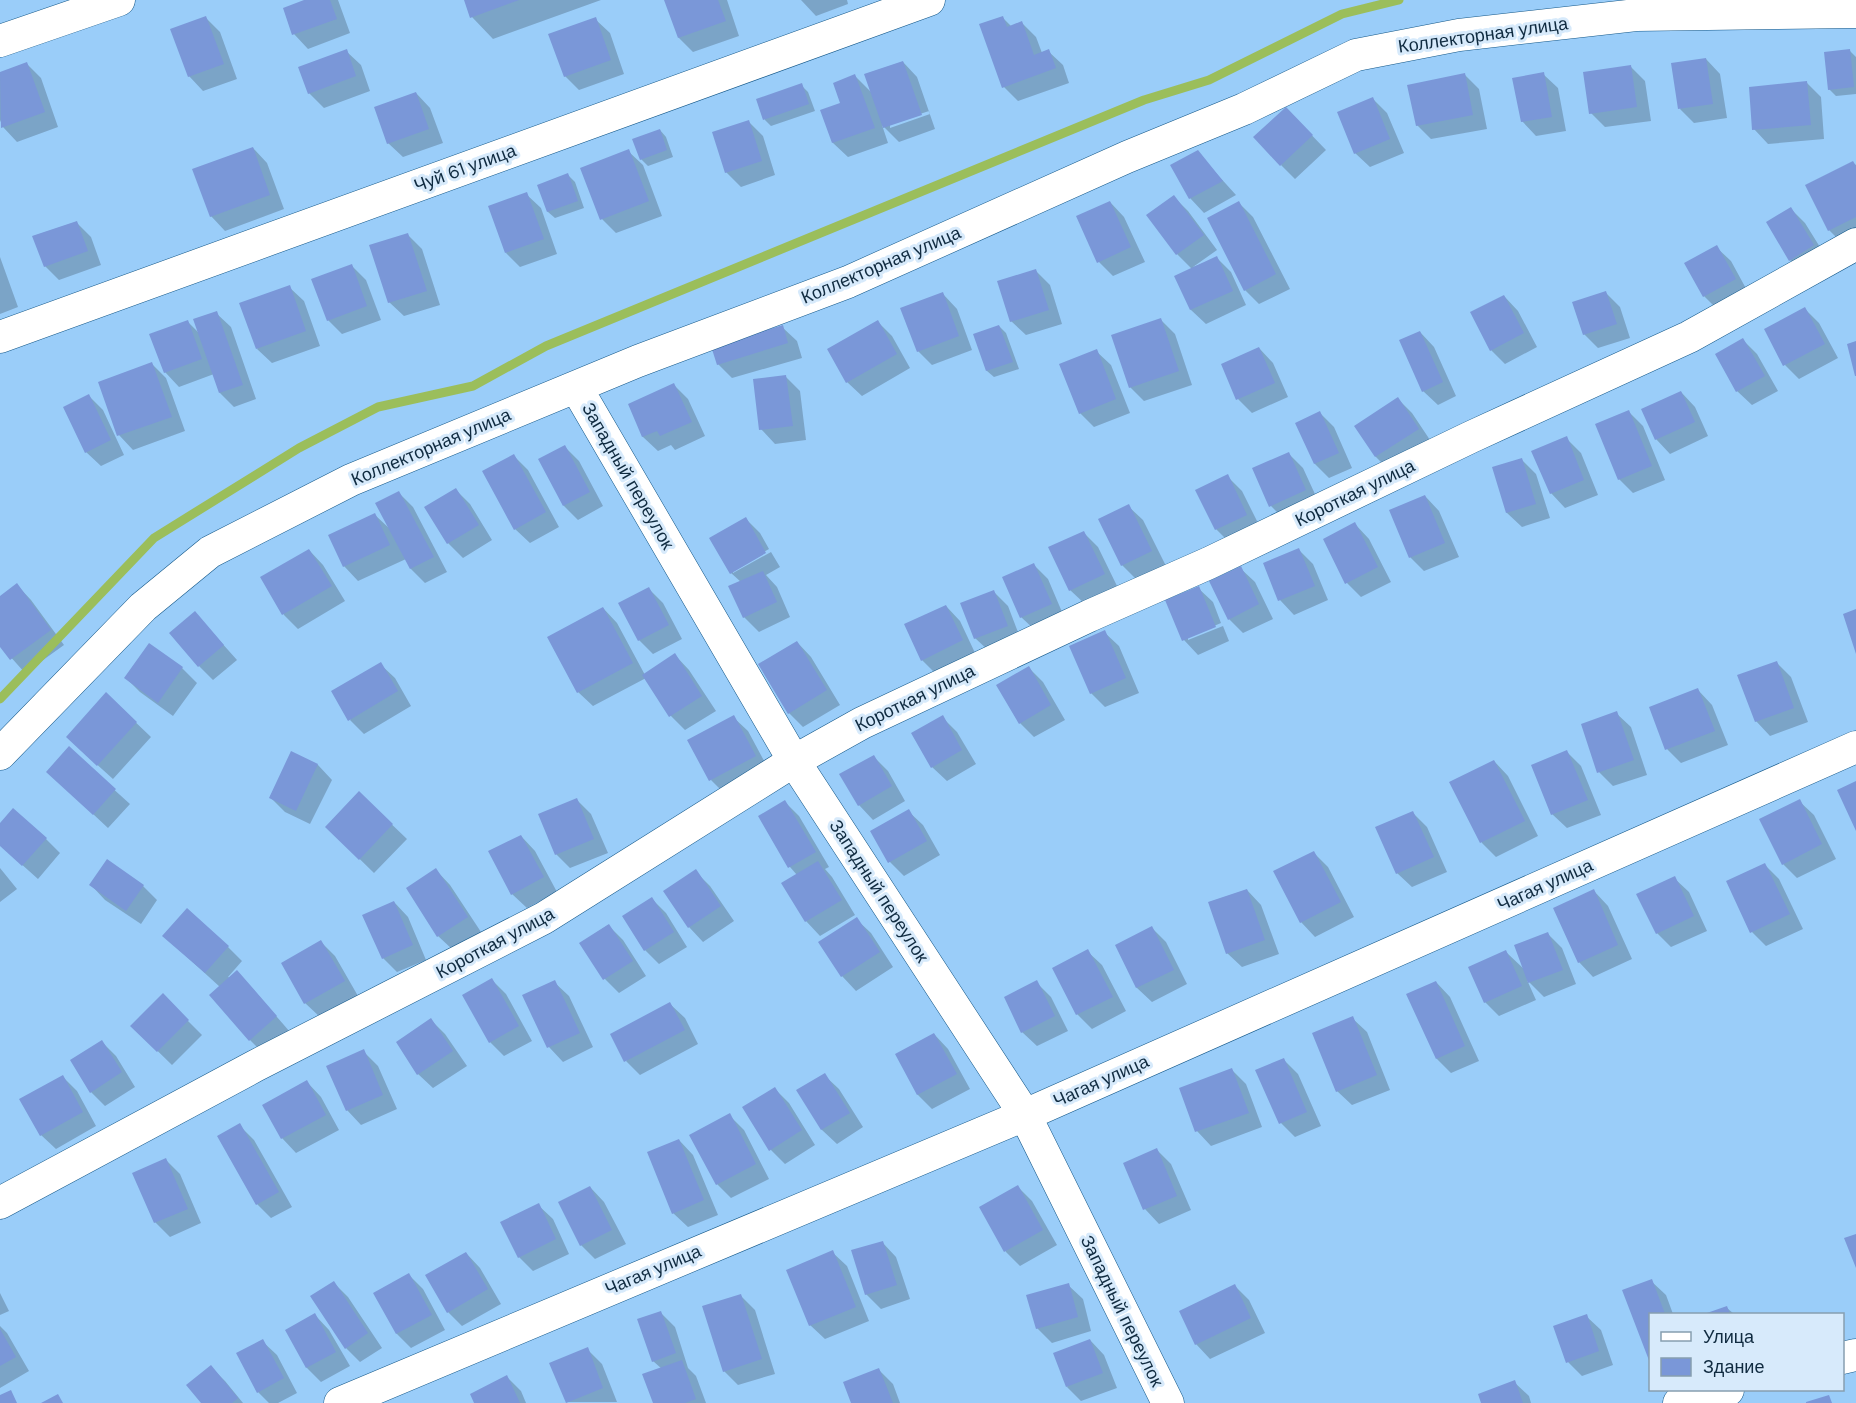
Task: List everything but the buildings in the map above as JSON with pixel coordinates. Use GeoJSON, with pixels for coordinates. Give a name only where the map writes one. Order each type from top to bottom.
{"type":"FeatureCollection","features":[{"type":"Feature","properties":{"kind":"street"},"geometry":{"type":"LineString","coordinates":[[0,41],[119,0]]}},
{"type":"Feature","properties":{"kind":"street","name":"Чуй 61 улица"},"geometry":{"type":"LineString","coordinates":[[0,337],[929,0]]}},
{"type":"Feature","properties":{"kind":"street","name":"Коллекторная улица"},"geometry":{"type":"LineString","coordinates":[[0,754],[143,607],[210,552],[351,480],[576,387],[848,282],[1127,157],[1244,109],[1356,55],[1459,35],[1636,15],[1856,12]]}},
{"type":"Feature","properties":{"kind":"street","name":"Короткая улица"},"geometry":{"type":"LineString","coordinates":[[0,1203],[255,1066],[544,918],[794,761],[862,723],[1089,616],[1209,563],[1471,437],[1689,338],[1856,244]]}},
{"type":"Feature","properties":{"kind":"street","name":"Западный переулок"},"geometry":{"type":"LineString","coordinates":[[576,387],[794,761],[1025,1115],[1168,1403]]}},
{"type":"Feature","properties":{"kind":"street","name":"Чагая улица"},"geometry":{"type":"LineString","coordinates":[[340,1403],[1025,1115],[1856,747]]}},
{"type":"Feature","properties":{"kind":"street"},"geometry":{"type":"LineString","coordinates":[[1679,1403],[1721,1391]]}},
{"type":"Feature","properties":{"kind":"waterway"},"geometry":{"type":"LineString","coordinates":[[0,699],[154,538],[299,448],[378,407],[473,386],[546,346],[1144,100],[1209,80],[1342,14],[1399,0]]}}]}
